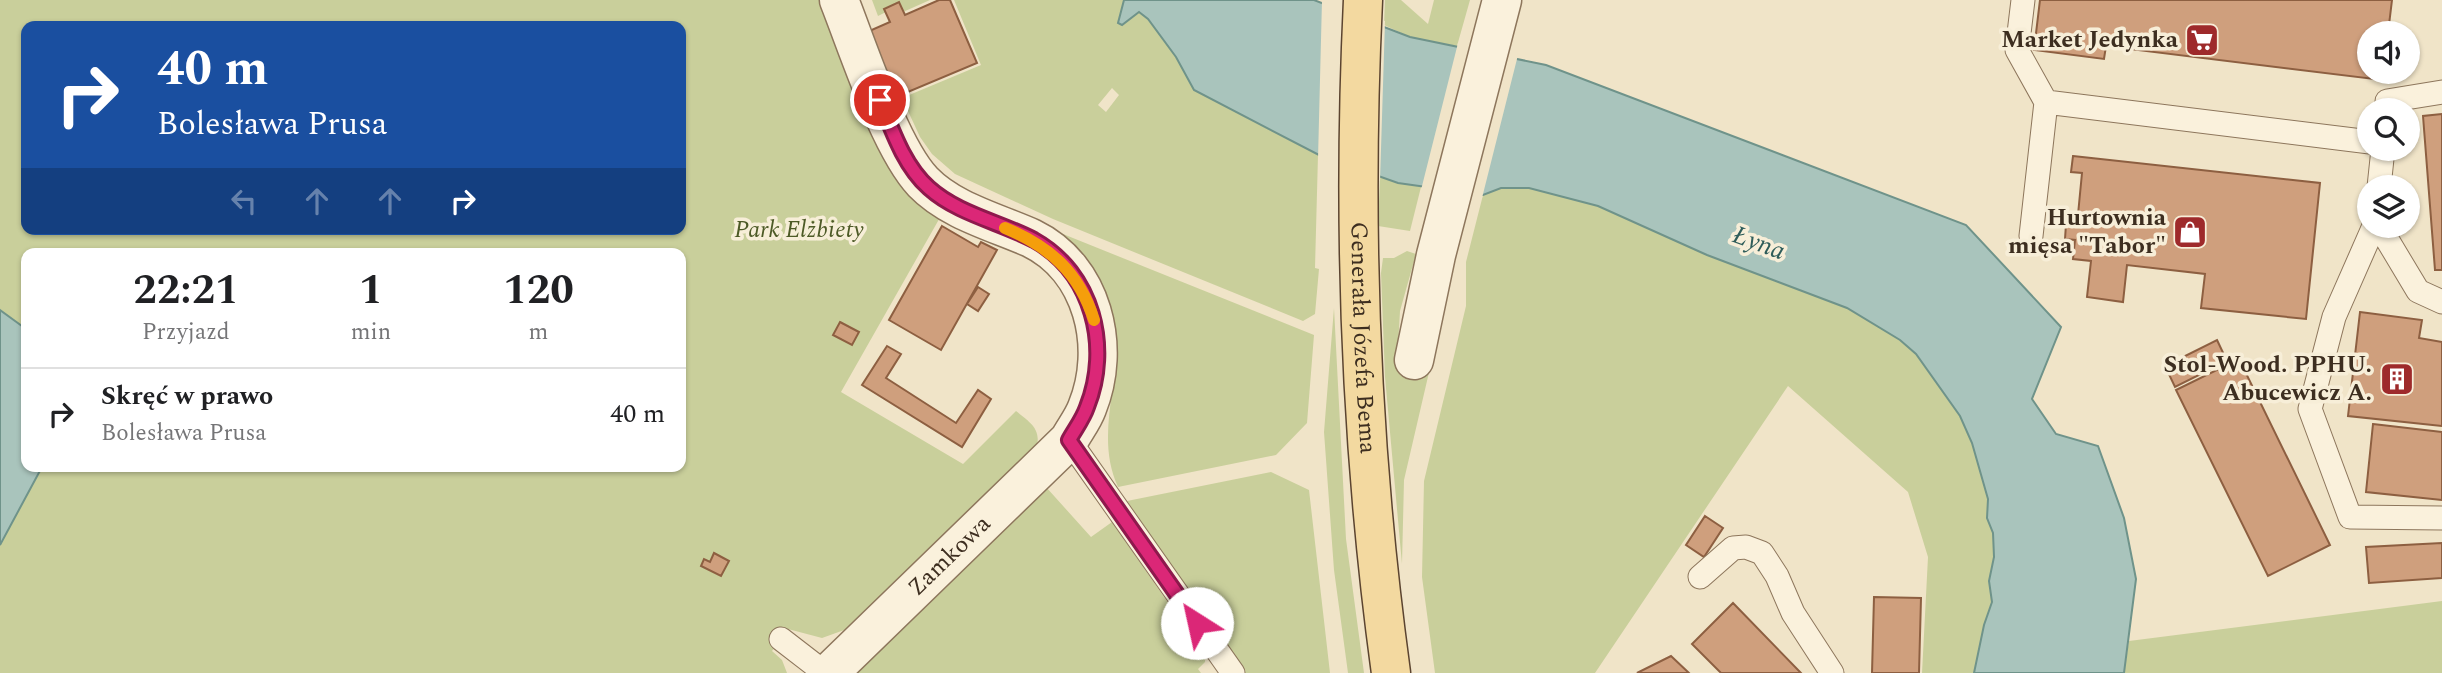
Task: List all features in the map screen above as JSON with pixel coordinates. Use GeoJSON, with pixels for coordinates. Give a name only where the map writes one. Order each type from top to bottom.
{"type":"FeatureCollection","features":[{"type":"Feature","properties":{"kind":"main road","name":"Generała Józefa Bema"},"geometry":{"type":"LineString","coordinates":[[1363,0],[1358,270],[1365,454],[1391,673]]}},
{"type":"Feature","properties":{"kind":"street","name":"Zamkowa"},"geometry":{"type":"LineString","coordinates":[[827,673],[1069,440],[1087,409],[1098,366],[1099,346],[1088,302],[1077,280],[1048,249],[943,198],[921,180],[890,125],[839,0]]}},
{"type":"Feature","properties":{"kind":"street"},"geometry":{"type":"LineString","coordinates":[[1413,360],[1436,255],[1498,15]]}},
{"type":"Feature","properties":{"kind":"lane"},"geometry":{"type":"LineString","coordinates":[[2023,0],[2017,50],[2046,102],[2031,236]]}},
{"type":"Feature","properties":{"kind":"lane"},"geometry":{"type":"LineString","coordinates":[[2405,98],[2442,92]]}},
{"type":"Feature","properties":{"kind":"lane"},"geometry":{"type":"LineString","coordinates":[[2046,102],[2357,140]]}},
{"type":"Feature","properties":{"kind":"lane"},"geometry":{"type":"LineString","coordinates":[[2369,238],[2334,317],[2310,409],[2350,517],[2442,518]]}},
{"type":"Feature","properties":{"kind":"lane"},"geometry":{"type":"LineString","coordinates":[[2386,238],[2418,290],[2442,302]]}},
{"type":"Feature","properties":{"kind":"lane"},"geometry":{"type":"LineString","coordinates":[[1069,440],[1233,673]]}},
{"type":"Feature","properties":{"kind":"lane"},"geometry":{"type":"LineString","coordinates":[[1700,577],[1733,548],[1746,547],[1762,553],[1777,576],[1793,613],[1832,673]]}},
{"type":"Feature","properties":{"kind":"lane"},"geometry":{"type":"LineString","coordinates":[[781,639],[827,673]]}},
{"type":"Feature","properties":{"kind":"green space","name":"Park Elżbiety"},"geometry":{"type":"Polygon","coordinates":[[[0,0],[825,0],[942,214],[841,392],[963,464],[1016,411],[1032,425],[1038,439],[1037,445],[847,629],[822,638],[788,629],[772,651],[782,660],[787,673],[0,673],[0,0]]]}},
{"type":"Feature","properties":{"kind":"green space"},"geometry":{"type":"Polygon","coordinates":[[[872,0],[930,0],[903,12],[898,2],[885,8],[886,12],[878,16],[872,0]]]}},
{"type":"Feature","properties":{"kind":"green space"},"geometry":{"type":"Polygon","coordinates":[[[954,0],[1124,0],[1124,9],[1132,16],[1139,12],[1148,19],[1176,57],[1194,90],[1318,155],[1315,268],[1319,269],[1315,314],[1303,321],[1053,219],[955,174],[932,154],[920,137],[902,98],[981,65],[954,0]],[[1112,88],[1098,105],[1106,112],[1119,95],[1112,88]]]}},
{"type":"Feature","properties":{"kind":"green space"},"geometry":{"type":"Polygon","coordinates":[[[1385,0],[1401,0],[1428,24],[1434,0],[1470,0],[1457,46],[1410,37],[1384,25],[1385,0]]]}},
{"type":"Feature","properties":{"kind":"green space"},"geometry":{"type":"Polygon","coordinates":[[[1380,177],[1421,187],[1410,231],[1378,226],[1380,177]]]}},
{"type":"Feature","properties":{"kind":"green space"},"geometry":{"type":"Polygon","coordinates":[[[1501,188],[1529,188],[1598,206],[1707,255],[1847,308],[1900,340],[1916,354],[1960,416],[1972,443],[1988,499],[1987,518],[1993,533],[1994,557],[1989,581],[1992,602],[1984,625],[1974,673],[1922,673],[1928,557],[1908,492],[1788,386],[1595,673],[1435,673],[1422,577],[1424,481],[1466,306],[1466,262],[1483,195],[1501,188]]]}},
{"type":"Feature","properties":{"kind":"green space"},"geometry":{"type":"Polygon","coordinates":[[[1058,232],[1314,335],[1307,423],[1276,455],[1118,487],[1108,441],[1115,372],[1115,325],[1109,302],[1099,283],[1058,232]]]}},
{"type":"Feature","properties":{"kind":"green space"},"geometry":{"type":"Polygon","coordinates":[[[1407,251],[1416,254],[1400,311],[1397,363],[1430,368],[1404,480],[1402,564],[1385,377],[1381,273],[1383,258],[1394,258],[1407,251]]]}},
{"type":"Feature","properties":{"kind":"green space"},"geometry":{"type":"Polygon","coordinates":[[[1334,308],[1346,539],[1364,673],[1348,673],[1334,570],[1324,432],[1334,308]]]}},
{"type":"Feature","properties":{"kind":"green space"},"geometry":{"type":"Polygon","coordinates":[[[1271,472],[1309,490],[1330,673],[1245,673],[1127,501],[1271,472]]]}},
{"type":"Feature","properties":{"kind":"green space"},"geometry":{"type":"Polygon","coordinates":[[[1046,487],[1091,537],[1112,522],[1205,656],[1205,662],[1198,669],[1201,673],[855,673],[1046,487]]]}},
{"type":"Feature","properties":{"kind":"green space"},"geometry":{"type":"Polygon","coordinates":[[[2442,601],[2442,673],[2124,673],[2129,641],[2442,601]]]}},
{"type":"Feature","properties":{"kind":"water","name":"Łyna"},"geometry":{"type":"Polygon","coordinates":[[[1124,0],[1314,0],[1410,37],[1546,65],[1966,225],[2061,327],[2032,399],[2056,434],[2098,446],[2124,518],[2136,579],[2124,673],[1974,673],[1984,625],[1992,602],[1989,581],[1994,557],[1993,533],[1987,518],[1988,499],[1972,443],[1960,416],[1916,354],[1900,340],[1847,308],[1707,255],[1598,206],[1529,188],[1501,188],[1483,195],[1398,183],[1319,155],[1194,90],[1176,57],[1148,19],[1139,12],[1122,25],[1118,23],[1124,0]]]}},
{"type":"Feature","properties":{"kind":"water"},"geometry":{"type":"Polygon","coordinates":[[[0,310],[21,325],[21,472],[39,472],[0,545],[0,310]]]}},
{"type":"Feature","properties":{"kind":"pier"},"geometry":{"type":"Polygon","coordinates":[[[1322,0],[1385,21],[1380,181],[1318,159],[1322,0]]]}},
{"type":"Feature","properties":{"kind":"pier"},"geometry":{"type":"Polygon","coordinates":[[[1458,43],[1518,55],[1482,198],[1421,190],[1458,43]]]}},
{"type":"Feature","properties":{"kind":"building"},"geometry":{"type":"Polygon","coordinates":[[[939,0],[950,0],[977,63],[896,97],[867,32],[890,22],[884,9],[899,2],[905,15],[939,0]]]}},
{"type":"Feature","properties":{"kind":"building","name":"Market Jedynka"},"geometry":{"type":"Polygon","coordinates":[[[2040,0],[2392,0],[2389,21],[2357,21],[2357,77],[2106,46],[2104,59],[2034,50],[2040,0]]]}},
{"type":"Feature","properties":{"kind":"building"},"geometry":{"type":"Polygon","coordinates":[[[2442,114],[2442,270],[2435,270],[2423,116],[2442,114]]]}},
{"type":"Feature","properties":{"kind":"building","name":"Hurtownia mięsa \"Tabor\""},"geometry":{"type":"Polygon","coordinates":[[[2073,156],[2320,183],[2306,319],[2201,308],[2205,274],[2127,265],[2123,302],[2087,297],[2091,261],[2073,259],[2075,240],[2065,239],[2066,224],[2077,225],[2082,173],[2071,172],[2073,156]]]}},
{"type":"Feature","properties":{"kind":"building"},"geometry":{"type":"Polygon","coordinates":[[[942,226],[978,247],[981,242],[997,250],[941,350],[889,320],[942,226]]]}},
{"type":"Feature","properties":{"kind":"building"},"geometry":{"type":"Polygon","coordinates":[[[978,287],[989,294],[978,311],[967,304],[978,287]]]}},
{"type":"Feature","properties":{"kind":"building","name":"Stol-Wood. PPHU. Abucewicz A."},"geometry":{"type":"Polygon","coordinates":[[[2360,312],[2422,320],[2419,338],[2442,342],[2442,426],[2348,416],[2360,312]]]}},
{"type":"Feature","properties":{"kind":"building"},"geometry":{"type":"Polygon","coordinates":[[[840,322],[859,332],[852,345],[833,335],[840,322]]]}},
{"type":"Feature","properties":{"kind":"building"},"geometry":{"type":"Polygon","coordinates":[[[2217,340],[2227,361],[2175,387],[2165,366],[2217,340]]]}},
{"type":"Feature","properties":{"kind":"building"},"geometry":{"type":"Polygon","coordinates":[[[887,346],[901,354],[886,378],[956,423],[978,390],[991,399],[962,447],[862,385],[887,346]]]}},
{"type":"Feature","properties":{"kind":"building"},"geometry":{"type":"Polygon","coordinates":[[[2239,359],[2330,545],[2268,576],[2176,390],[2239,359]]]}},
{"type":"Feature","properties":{"kind":"building"},"geometry":{"type":"Polygon","coordinates":[[[2373,424],[2442,432],[2442,500],[2366,492],[2373,424]]]}},
{"type":"Feature","properties":{"kind":"building"},"geometry":{"type":"Polygon","coordinates":[[[1705,516],[1723,528],[1704,557],[1686,545],[1705,516]]]}},
{"type":"Feature","properties":{"kind":"building"},"geometry":{"type":"Polygon","coordinates":[[[2442,543],[2442,578],[2369,583],[2366,547],[2442,543]]]}},
{"type":"Feature","properties":{"kind":"building"},"geometry":{"type":"Polygon","coordinates":[[[714,553],[729,561],[721,576],[701,566],[704,559],[710,562],[714,553]]]}},
{"type":"Feature","properties":{"kind":"building"},"geometry":{"type":"Polygon","coordinates":[[[1874,597],[1921,598],[1919,673],[1872,673],[1874,597]]]}},
{"type":"Feature","properties":{"kind":"building"},"geometry":{"type":"Polygon","coordinates":[[[1733,603],[1801,673],[1721,673],[1692,644],[1733,603]]]}},
{"type":"Feature","properties":{"kind":"building"},"geometry":{"type":"Polygon","coordinates":[[[1671,656],[1689,673],[1637,673],[1671,656]]]}},
{"type":"Feature","properties":{"kind":"slow traffic"},"geometry":{"type":"LineString","coordinates":[[1005,228],[1033,239],[1061,260],[1077,280],[1094,320]]}},
{"type":"Feature","properties":{"kind":"place","name":"Market Jedynka"},"geometry":{"type":"Point","coordinates":[2202,40]}},
{"type":"Feature","properties":{"kind":"place","name":"Hurtownia mięsa \"Tabor\""},"geometry":{"type":"Point","coordinates":[2190,232]}},
{"type":"Feature","properties":{"kind":"place","name":"Stol-Wood. PPHU. Abucewicz A."},"geometry":{"type":"Point","coordinates":[2397,379]}},
{"type":"Feature","properties":{"kind":"route"},"geometry":{"type":"LineString","coordinates":[[880,100],[905,155],[931,190],[975,215],[1033,239],[1061,260],[1077,280],[1096,324],[1098,366],[1087,409],[1069,440],[1197,623]]}}]}
